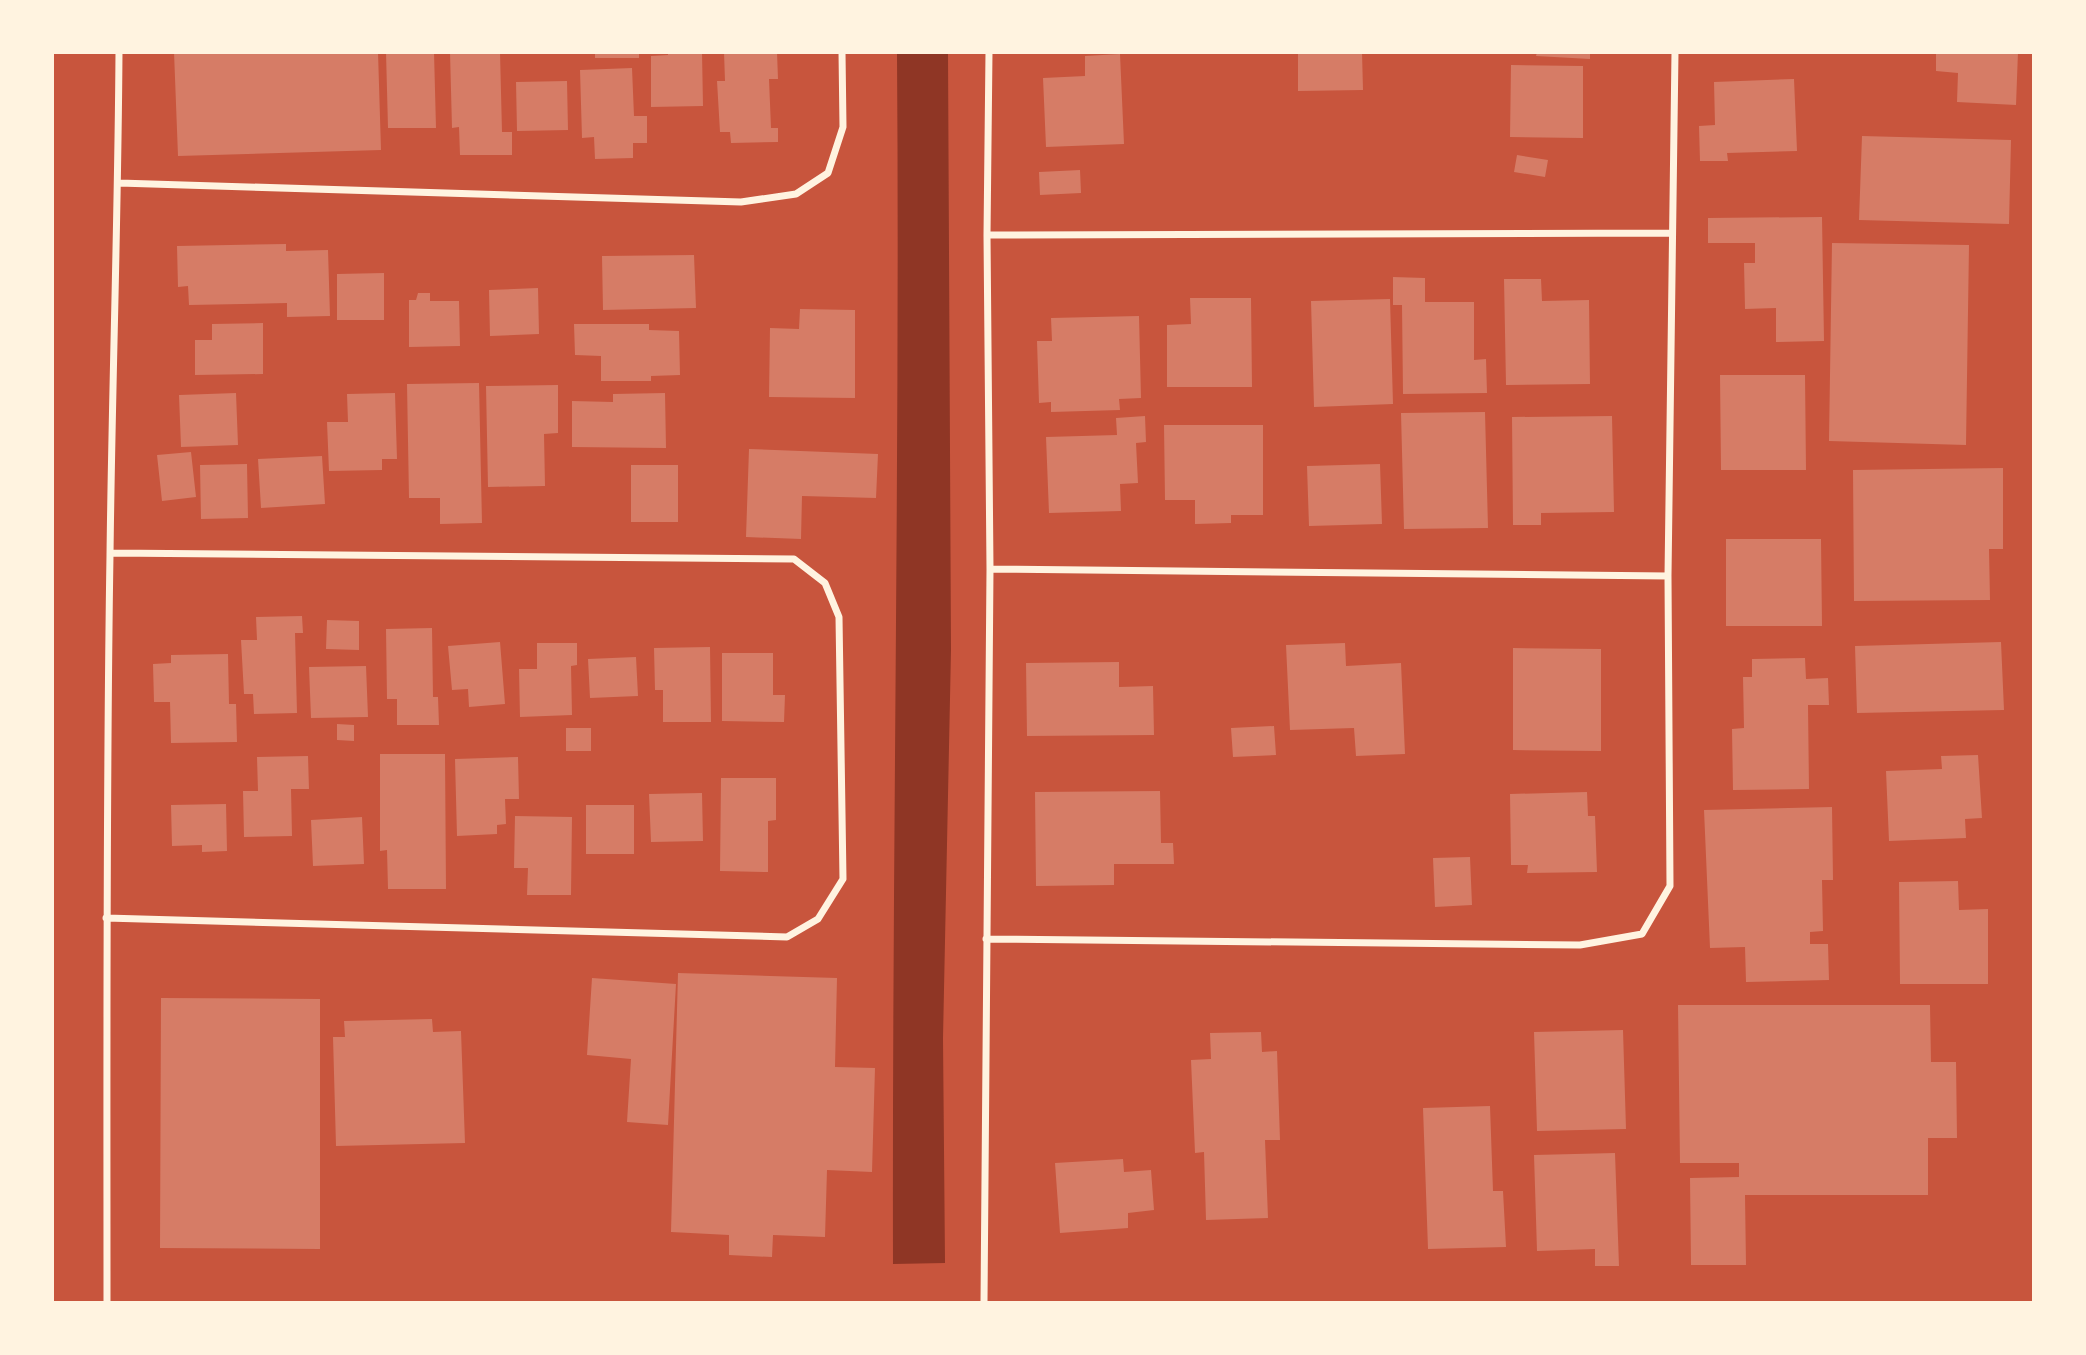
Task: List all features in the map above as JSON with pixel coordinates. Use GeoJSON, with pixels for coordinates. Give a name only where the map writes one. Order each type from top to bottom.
{"type":"FeatureCollection","features":[{"type":"Feature","properties":{"kind":"street"},"geometry":{"type":"LineString","coordinates":[[107,1303],[106,918],[120,52]]}},
{"type":"Feature","properties":{"kind":"street"},"geometry":{"type":"LineString","coordinates":[[119,183],[741,202],[796,194],[828,173],[843,127],[842,52]]}},
{"type":"Feature","properties":{"kind":"street"},"geometry":{"type":"LineString","coordinates":[[984,1303],[990,569],[987,235],[989,52]]}},
{"type":"Feature","properties":{"kind":"street"},"geometry":{"type":"LineString","coordinates":[[986,939],[1580,945],[1642,934],[1670,887],[1668,576],[1675,52]]}},
{"type":"Feature","properties":{"kind":"street"},"geometry":{"type":"LineString","coordinates":[[987,235],[1672,233]]}},
{"type":"Feature","properties":{"kind":"street"},"geometry":{"type":"LineString","coordinates":[[106,918],[787,937],[818,919],[843,879],[839,618],[825,583],[794,559],[110,553]]}},
{"type":"Feature","properties":{"kind":"street"},"geometry":{"type":"LineString","coordinates":[[990,569],[1668,576]]}},
{"type":"Feature","properties":{"kind":"shaded area"},"geometry":{"type":"Polygon","coordinates":[[[897,53],[948,53],[951,650],[943,1038],[945,1263],[893,1264],[897,53]]]}},
{"type":"Feature","properties":{"kind":"building"},"geometry":{"type":"Polygon","coordinates":[[[174,52],[378,52],[381,150],[178,156],[174,52]]]}},
{"type":"Feature","properties":{"kind":"building"},"geometry":{"type":"Polygon","coordinates":[[[386,52],[434,52],[436,128],[388,128],[386,52]]]}},
{"type":"Feature","properties":{"kind":"building"},"geometry":{"type":"Polygon","coordinates":[[[450,52],[500,52],[502,132],[512,132],[512,155],[460,155],[459,127],[452,128],[450,52]]]}},
{"type":"Feature","properties":{"kind":"building"},"geometry":{"type":"Polygon","coordinates":[[[595,52],[639,52],[639,58],[595,58],[595,52]]]}},
{"type":"Feature","properties":{"kind":"building"},"geometry":{"type":"Polygon","coordinates":[[[668,52],[702,52],[703,106],[651,107],[651,56],[668,55],[668,52]]]}},
{"type":"Feature","properties":{"kind":"building"},"geometry":{"type":"Polygon","coordinates":[[[724,52],[777,52],[778,79],[769,79],[771,128],[778,128],[778,142],[731,143],[730,132],[720,132],[717,81],[725,81],[724,52]]]}},
{"type":"Feature","properties":{"kind":"building"},"geometry":{"type":"Polygon","coordinates":[[[1298,52],[1362,52],[1363,90],[1298,91],[1298,52]]]}},
{"type":"Feature","properties":{"kind":"building"},"geometry":{"type":"Polygon","coordinates":[[[1537,52],[1590,52],[1590,59],[1536,56],[1537,52]]]}},
{"type":"Feature","properties":{"kind":"building"},"geometry":{"type":"Polygon","coordinates":[[[1936,52],[2018,52],[2016,105],[1957,102],[1958,73],[1936,71],[1936,52]]]}},
{"type":"Feature","properties":{"kind":"building"},"geometry":{"type":"Polygon","coordinates":[[[1120,54],[1124,144],[1046,147],[1043,78],[1085,76],[1085,56],[1120,54]]]}},
{"type":"Feature","properties":{"kind":"building"},"geometry":{"type":"Polygon","coordinates":[[[1511,65],[1583,66],[1583,138],[1510,137],[1511,65]]]}},
{"type":"Feature","properties":{"kind":"building"},"geometry":{"type":"Polygon","coordinates":[[[632,68],[634,116],[647,116],[647,143],[633,143],[633,158],[595,159],[594,137],[582,138],[580,70],[632,68]]]}},
{"type":"Feature","properties":{"kind":"building"},"geometry":{"type":"Polygon","coordinates":[[[1794,79],[1797,151],[1727,153],[1728,161],[1700,161],[1699,126],[1715,125],[1714,82],[1794,79]]]}},
{"type":"Feature","properties":{"kind":"building"},"geometry":{"type":"Polygon","coordinates":[[[567,81],[568,130],[517,131],[516,82],[567,81]]]}},
{"type":"Feature","properties":{"kind":"building"},"geometry":{"type":"Polygon","coordinates":[[[1862,136],[2011,140],[2009,224],[1859,220],[1862,136]]]}},
{"type":"Feature","properties":{"kind":"building"},"geometry":{"type":"Polygon","coordinates":[[[1517,155],[1548,160],[1545,177],[1514,172],[1517,155]]]}},
{"type":"Feature","properties":{"kind":"building"},"geometry":{"type":"Polygon","coordinates":[[[1080,170],[1081,193],[1040,195],[1039,172],[1080,170]]]}},
{"type":"Feature","properties":{"kind":"building"},"geometry":{"type":"Polygon","coordinates":[[[1822,217],[1824,341],[1776,342],[1776,308],[1745,309],[1744,263],[1755,263],[1755,243],[1708,243],[1708,218],[1822,217]]]}},
{"type":"Feature","properties":{"kind":"building"},"geometry":{"type":"Polygon","coordinates":[[[1832,243],[1969,245],[1966,445],[1829,441],[1832,243]]]}},
{"type":"Feature","properties":{"kind":"building"},"geometry":{"type":"Polygon","coordinates":[[[286,244],[286,251],[328,250],[330,316],[287,317],[287,303],[189,305],[188,286],[178,287],[177,246],[286,244]]]}},
{"type":"Feature","properties":{"kind":"building"},"geometry":{"type":"Polygon","coordinates":[[[694,255],[696,308],[603,310],[602,256],[694,255]]]}},
{"type":"Feature","properties":{"kind":"building"},"geometry":{"type":"Polygon","coordinates":[[[384,273],[384,320],[337,320],[337,274],[384,273]]]}},
{"type":"Feature","properties":{"kind":"building"},"geometry":{"type":"Polygon","coordinates":[[[1393,277],[1425,278],[1425,302],[1474,302],[1474,360],[1486,359],[1487,393],[1403,394],[1402,305],[1393,305],[1393,277]]]}},
{"type":"Feature","properties":{"kind":"building"},"geometry":{"type":"Polygon","coordinates":[[[1504,279],[1541,279],[1542,301],[1589,300],[1590,384],[1506,385],[1504,279]]]}},
{"type":"Feature","properties":{"kind":"building"},"geometry":{"type":"Polygon","coordinates":[[[538,288],[539,334],[490,336],[489,290],[538,288]]]}},
{"type":"Feature","properties":{"kind":"building"},"geometry":{"type":"Polygon","coordinates":[[[418,293],[430,293],[430,301],[459,301],[460,346],[409,347],[409,300],[416,300],[418,293]]]}},
{"type":"Feature","properties":{"kind":"building"},"geometry":{"type":"Polygon","coordinates":[[[1190,298],[1251,298],[1252,387],[1167,387],[1167,325],[1191,324],[1190,298]]]}},
{"type":"Feature","properties":{"kind":"building"},"geometry":{"type":"Polygon","coordinates":[[[1390,299],[1393,404],[1314,407],[1311,301],[1390,299]]]}},
{"type":"Feature","properties":{"kind":"building"},"geometry":{"type":"Polygon","coordinates":[[[800,309],[855,310],[855,398],[769,397],[770,328],[799,329],[800,309]]]}},
{"type":"Feature","properties":{"kind":"building"},"geometry":{"type":"Polygon","coordinates":[[[1139,316],[1141,398],[1119,399],[1120,410],[1051,412],[1051,402],[1039,403],[1037,341],[1052,341],[1051,318],[1139,316]]]}},
{"type":"Feature","properties":{"kind":"building"},"geometry":{"type":"Polygon","coordinates":[[[263,323],[263,374],[195,375],[195,340],[212,340],[212,324],[263,323]]]}},
{"type":"Feature","properties":{"kind":"building"},"geometry":{"type":"Polygon","coordinates":[[[574,324],[649,324],[649,330],[679,331],[680,375],[651,376],[651,381],[601,381],[601,356],[575,355],[574,324]]]}},
{"type":"Feature","properties":{"kind":"building"},"geometry":{"type":"Polygon","coordinates":[[[1720,375],[1805,375],[1806,470],[1721,470],[1720,375]]]}},
{"type":"Feature","properties":{"kind":"building"},"geometry":{"type":"Polygon","coordinates":[[[479,383],[482,523],[440,524],[440,498],[409,498],[407,384],[479,383]]]}},
{"type":"Feature","properties":{"kind":"building"},"geometry":{"type":"Polygon","coordinates":[[[558,385],[558,433],[544,434],[545,486],[488,487],[486,386],[558,385]]]}},
{"type":"Feature","properties":{"kind":"building"},"geometry":{"type":"Polygon","coordinates":[[[236,393],[238,445],[181,447],[179,395],[236,393]]]}},
{"type":"Feature","properties":{"kind":"building"},"geometry":{"type":"Polygon","coordinates":[[[395,393],[397,459],[382,459],[382,470],[329,471],[327,422],[348,422],[347,394],[395,393]]]}},
{"type":"Feature","properties":{"kind":"building"},"geometry":{"type":"Polygon","coordinates":[[[665,393],[666,448],[572,447],[572,401],[613,402],[613,394],[665,393]]]}},
{"type":"Feature","properties":{"kind":"building"},"geometry":{"type":"Polygon","coordinates":[[[1485,412],[1488,528],[1404,529],[1401,413],[1485,412]]]}},
{"type":"Feature","properties":{"kind":"building"},"geometry":{"type":"Polygon","coordinates":[[[1145,416],[1146,442],[1136,443],[1138,483],[1120,484],[1121,511],[1049,513],[1046,437],[1117,435],[1116,418],[1145,416]]]}},
{"type":"Feature","properties":{"kind":"building"},"geometry":{"type":"Polygon","coordinates":[[[1612,416],[1614,512],[1541,513],[1541,525],[1513,525],[1512,417],[1612,416]]]}},
{"type":"Feature","properties":{"kind":"building"},"geometry":{"type":"Polygon","coordinates":[[[1164,425],[1263,425],[1263,515],[1231,515],[1231,523],[1195,524],[1195,500],[1165,500],[1164,425]]]}},
{"type":"Feature","properties":{"kind":"building"},"geometry":{"type":"Polygon","coordinates":[[[749,449],[878,454],[876,498],[802,496],[801,539],[746,537],[749,449]]]}},
{"type":"Feature","properties":{"kind":"building"},"geometry":{"type":"Polygon","coordinates":[[[191,452],[196,497],[162,501],[157,455],[191,452]]]}},
{"type":"Feature","properties":{"kind":"building"},"geometry":{"type":"Polygon","coordinates":[[[322,456],[325,504],[261,508],[258,459],[322,456]]]}},
{"type":"Feature","properties":{"kind":"building"},"geometry":{"type":"Polygon","coordinates":[[[247,464],[248,518],[201,519],[200,465],[247,464]]]}},
{"type":"Feature","properties":{"kind":"building"},"geometry":{"type":"Polygon","coordinates":[[[1380,464],[1382,524],[1309,526],[1307,466],[1380,464]]]}},
{"type":"Feature","properties":{"kind":"building"},"geometry":{"type":"Polygon","coordinates":[[[631,465],[678,465],[678,522],[631,522],[631,465]]]}},
{"type":"Feature","properties":{"kind":"building"},"geometry":{"type":"Polygon","coordinates":[[[2003,468],[2003,549],[1989,549],[1990,600],[1854,601],[1853,470],[2003,468]]]}},
{"type":"Feature","properties":{"kind":"building"},"geometry":{"type":"Polygon","coordinates":[[[1726,539],[1821,539],[1822,626],[1726,626],[1726,539]]]}},
{"type":"Feature","properties":{"kind":"building"},"geometry":{"type":"Polygon","coordinates":[[[302,616],[303,633],[295,633],[297,713],[254,714],[253,694],[244,694],[241,640],[257,640],[256,617],[302,616]]]}},
{"type":"Feature","properties":{"kind":"building"},"geometry":{"type":"Polygon","coordinates":[[[327,620],[359,621],[359,650],[326,649],[327,620]]]}},
{"type":"Feature","properties":{"kind":"building"},"geometry":{"type":"Polygon","coordinates":[[[432,628],[433,697],[438,697],[439,725],[397,725],[397,699],[387,699],[386,629],[432,628]]]}},
{"type":"Feature","properties":{"kind":"building"},"geometry":{"type":"Polygon","coordinates":[[[500,642],[505,704],[469,707],[468,689],[452,690],[448,646],[500,642]]]}},
{"type":"Feature","properties":{"kind":"building"},"geometry":{"type":"Polygon","coordinates":[[[2001,642],[2004,710],[1857,713],[1855,646],[2001,642]]]}},
{"type":"Feature","properties":{"kind":"building"},"geometry":{"type":"Polygon","coordinates":[[[537,643],[577,643],[577,665],[571,666],[572,715],[520,717],[519,669],[537,669],[537,643]]]}},
{"type":"Feature","properties":{"kind":"building"},"geometry":{"type":"Polygon","coordinates":[[[1345,643],[1346,666],[1401,663],[1405,754],[1356,756],[1354,728],[1290,730],[1286,645],[1345,643]]]}},
{"type":"Feature","properties":{"kind":"building"},"geometry":{"type":"Polygon","coordinates":[[[710,647],[711,722],[663,722],[663,690],[655,690],[654,648],[710,647]]]}},
{"type":"Feature","properties":{"kind":"building"},"geometry":{"type":"Polygon","coordinates":[[[1513,648],[1601,649],[1601,751],[1513,750],[1513,648]]]}},
{"type":"Feature","properties":{"kind":"building"},"geometry":{"type":"Polygon","coordinates":[[[722,653],[773,653],[773,695],[785,695],[784,722],[722,721],[722,653]]]}},
{"type":"Feature","properties":{"kind":"building"},"geometry":{"type":"Polygon","coordinates":[[[228,654],[229,704],[236,704],[237,742],[171,743],[170,702],[154,702],[153,664],[171,663],[171,655],[228,654]]]}},
{"type":"Feature","properties":{"kind":"building"},"geometry":{"type":"Polygon","coordinates":[[[636,657],[638,696],[590,698],[588,659],[636,657]]]}},
{"type":"Feature","properties":{"kind":"building"},"geometry":{"type":"Polygon","coordinates":[[[1805,658],[1806,679],[1828,678],[1829,705],[1808,705],[1809,789],[1733,790],[1732,729],[1744,728],[1743,677],[1752,677],[1752,659],[1805,658]]]}},
{"type":"Feature","properties":{"kind":"building"},"geometry":{"type":"Polygon","coordinates":[[[1119,662],[1119,687],[1153,686],[1154,735],[1027,736],[1026,663],[1119,662]]]}},
{"type":"Feature","properties":{"kind":"building"},"geometry":{"type":"Polygon","coordinates":[[[366,666],[368,717],[311,718],[309,667],[366,666]]]}},
{"type":"Feature","properties":{"kind":"building"},"geometry":{"type":"Polygon","coordinates":[[[337,724],[354,725],[354,741],[337,740],[337,724]]]}},
{"type":"Feature","properties":{"kind":"building"},"geometry":{"type":"Polygon","coordinates":[[[1274,726],[1276,755],[1233,757],[1231,728],[1274,726]]]}},
{"type":"Feature","properties":{"kind":"building"},"geometry":{"type":"Polygon","coordinates":[[[566,728],[591,728],[591,751],[566,751],[566,728]]]}},
{"type":"Feature","properties":{"kind":"building"},"geometry":{"type":"Polygon","coordinates":[[[380,754],[445,754],[446,889],[388,889],[387,850],[380,851],[380,754]]]}},
{"type":"Feature","properties":{"kind":"building"},"geometry":{"type":"Polygon","coordinates":[[[1978,755],[1982,818],[1965,819],[1966,838],[1889,841],[1886,771],[1942,769],[1941,756],[1978,755]]]}},
{"type":"Feature","properties":{"kind":"building"},"geometry":{"type":"Polygon","coordinates":[[[308,756],[309,789],[291,789],[292,836],[244,837],[243,791],[258,791],[257,757],[308,756]]]}},
{"type":"Feature","properties":{"kind":"building"},"geometry":{"type":"Polygon","coordinates":[[[518,757],[519,799],[505,799],[506,824],[497,825],[497,834],[457,836],[455,759],[518,757]]]}},
{"type":"Feature","properties":{"kind":"building"},"geometry":{"type":"Polygon","coordinates":[[[721,778],[776,778],[776,820],[768,821],[768,872],[720,871],[721,778]]]}},
{"type":"Feature","properties":{"kind":"building"},"geometry":{"type":"Polygon","coordinates":[[[1160,791],[1161,843],[1173,843],[1174,864],[1114,864],[1114,885],[1036,886],[1035,792],[1160,791]]]}},
{"type":"Feature","properties":{"kind":"building"},"geometry":{"type":"Polygon","coordinates":[[[1587,792],[1588,816],[1595,816],[1597,872],[1527,873],[1528,865],[1511,865],[1510,794],[1587,792]]]}},
{"type":"Feature","properties":{"kind":"building"},"geometry":{"type":"Polygon","coordinates":[[[702,793],[703,841],[651,842],[649,794],[702,793]]]}},
{"type":"Feature","properties":{"kind":"building"},"geometry":{"type":"Polygon","coordinates":[[[226,804],[227,851],[202,852],[202,845],[172,846],[171,805],[226,804]]]}},
{"type":"Feature","properties":{"kind":"building"},"geometry":{"type":"Polygon","coordinates":[[[586,805],[634,805],[634,854],[586,854],[586,805]]]}},
{"type":"Feature","properties":{"kind":"building"},"geometry":{"type":"Polygon","coordinates":[[[1832,807],[1833,880],[1822,880],[1823,931],[1810,932],[1810,944],[1828,944],[1829,980],[1746,982],[1745,947],[1710,948],[1704,810],[1832,807]]]}},
{"type":"Feature","properties":{"kind":"building"},"geometry":{"type":"Polygon","coordinates":[[[515,816],[572,817],[571,895],[527,895],[528,868],[514,868],[515,816]]]}},
{"type":"Feature","properties":{"kind":"building"},"geometry":{"type":"Polygon","coordinates":[[[362,817],[364,864],[313,866],[311,820],[362,817]]]}},
{"type":"Feature","properties":{"kind":"building"},"geometry":{"type":"Polygon","coordinates":[[[1470,857],[1472,905],[1435,907],[1433,858],[1470,857]]]}},
{"type":"Feature","properties":{"kind":"building"},"geometry":{"type":"Polygon","coordinates":[[[1958,881],[1959,910],[1988,909],[1988,984],[1900,984],[1899,882],[1958,881]]]}},
{"type":"Feature","properties":{"kind":"building"},"geometry":{"type":"Polygon","coordinates":[[[678,973],[837,978],[835,1067],[875,1068],[872,1172],[827,1170],[825,1237],[773,1235],[772,1257],[729,1255],[729,1235],[671,1232],[678,973]]]}},
{"type":"Feature","properties":{"kind":"building"},"geometry":{"type":"Polygon","coordinates":[[[592,978],[676,984],[668,1125],[627,1122],[631,1059],[587,1055],[592,978]]]}},
{"type":"Feature","properties":{"kind":"building"},"geometry":{"type":"Polygon","coordinates":[[[161,998],[320,999],[320,1249],[160,1248],[161,998]]]}},
{"type":"Feature","properties":{"kind":"building"},"geometry":{"type":"Polygon","coordinates":[[[1678,1005],[1930,1005],[1931,1062],[1956,1062],[1957,1138],[1928,1138],[1928,1195],[1745,1195],[1746,1265],[1691,1265],[1690,1178],[1739,1177],[1739,1163],[1680,1163],[1678,1005]]]}},
{"type":"Feature","properties":{"kind":"building"},"geometry":{"type":"Polygon","coordinates":[[[432,1019],[433,1032],[461,1031],[465,1143],[336,1146],[333,1037],[345,1037],[344,1021],[432,1019]]]}},
{"type":"Feature","properties":{"kind":"building"},"geometry":{"type":"Polygon","coordinates":[[[1623,1030],[1626,1129],[1537,1131],[1534,1032],[1623,1030]]]}},
{"type":"Feature","properties":{"kind":"building"},"geometry":{"type":"Polygon","coordinates":[[[1261,1032],[1262,1052],[1277,1051],[1280,1140],[1265,1140],[1268,1218],[1206,1220],[1204,1152],[1195,1153],[1191,1060],[1211,1059],[1210,1033],[1261,1032]]]}},
{"type":"Feature","properties":{"kind":"building"},"geometry":{"type":"Polygon","coordinates":[[[1490,1106],[1493,1191],[1503,1191],[1506,1247],[1428,1249],[1423,1108],[1490,1106]]]}},
{"type":"Feature","properties":{"kind":"building"},"geometry":{"type":"Polygon","coordinates":[[[1615,1153],[1619,1266],[1595,1266],[1595,1249],[1537,1251],[1534,1155],[1615,1153]]]}},
{"type":"Feature","properties":{"kind":"building"},"geometry":{"type":"Polygon","coordinates":[[[1123,1159],[1124,1172],[1151,1170],[1154,1210],[1128,1213],[1128,1228],[1060,1233],[1055,1163],[1123,1159]]]}}]}
